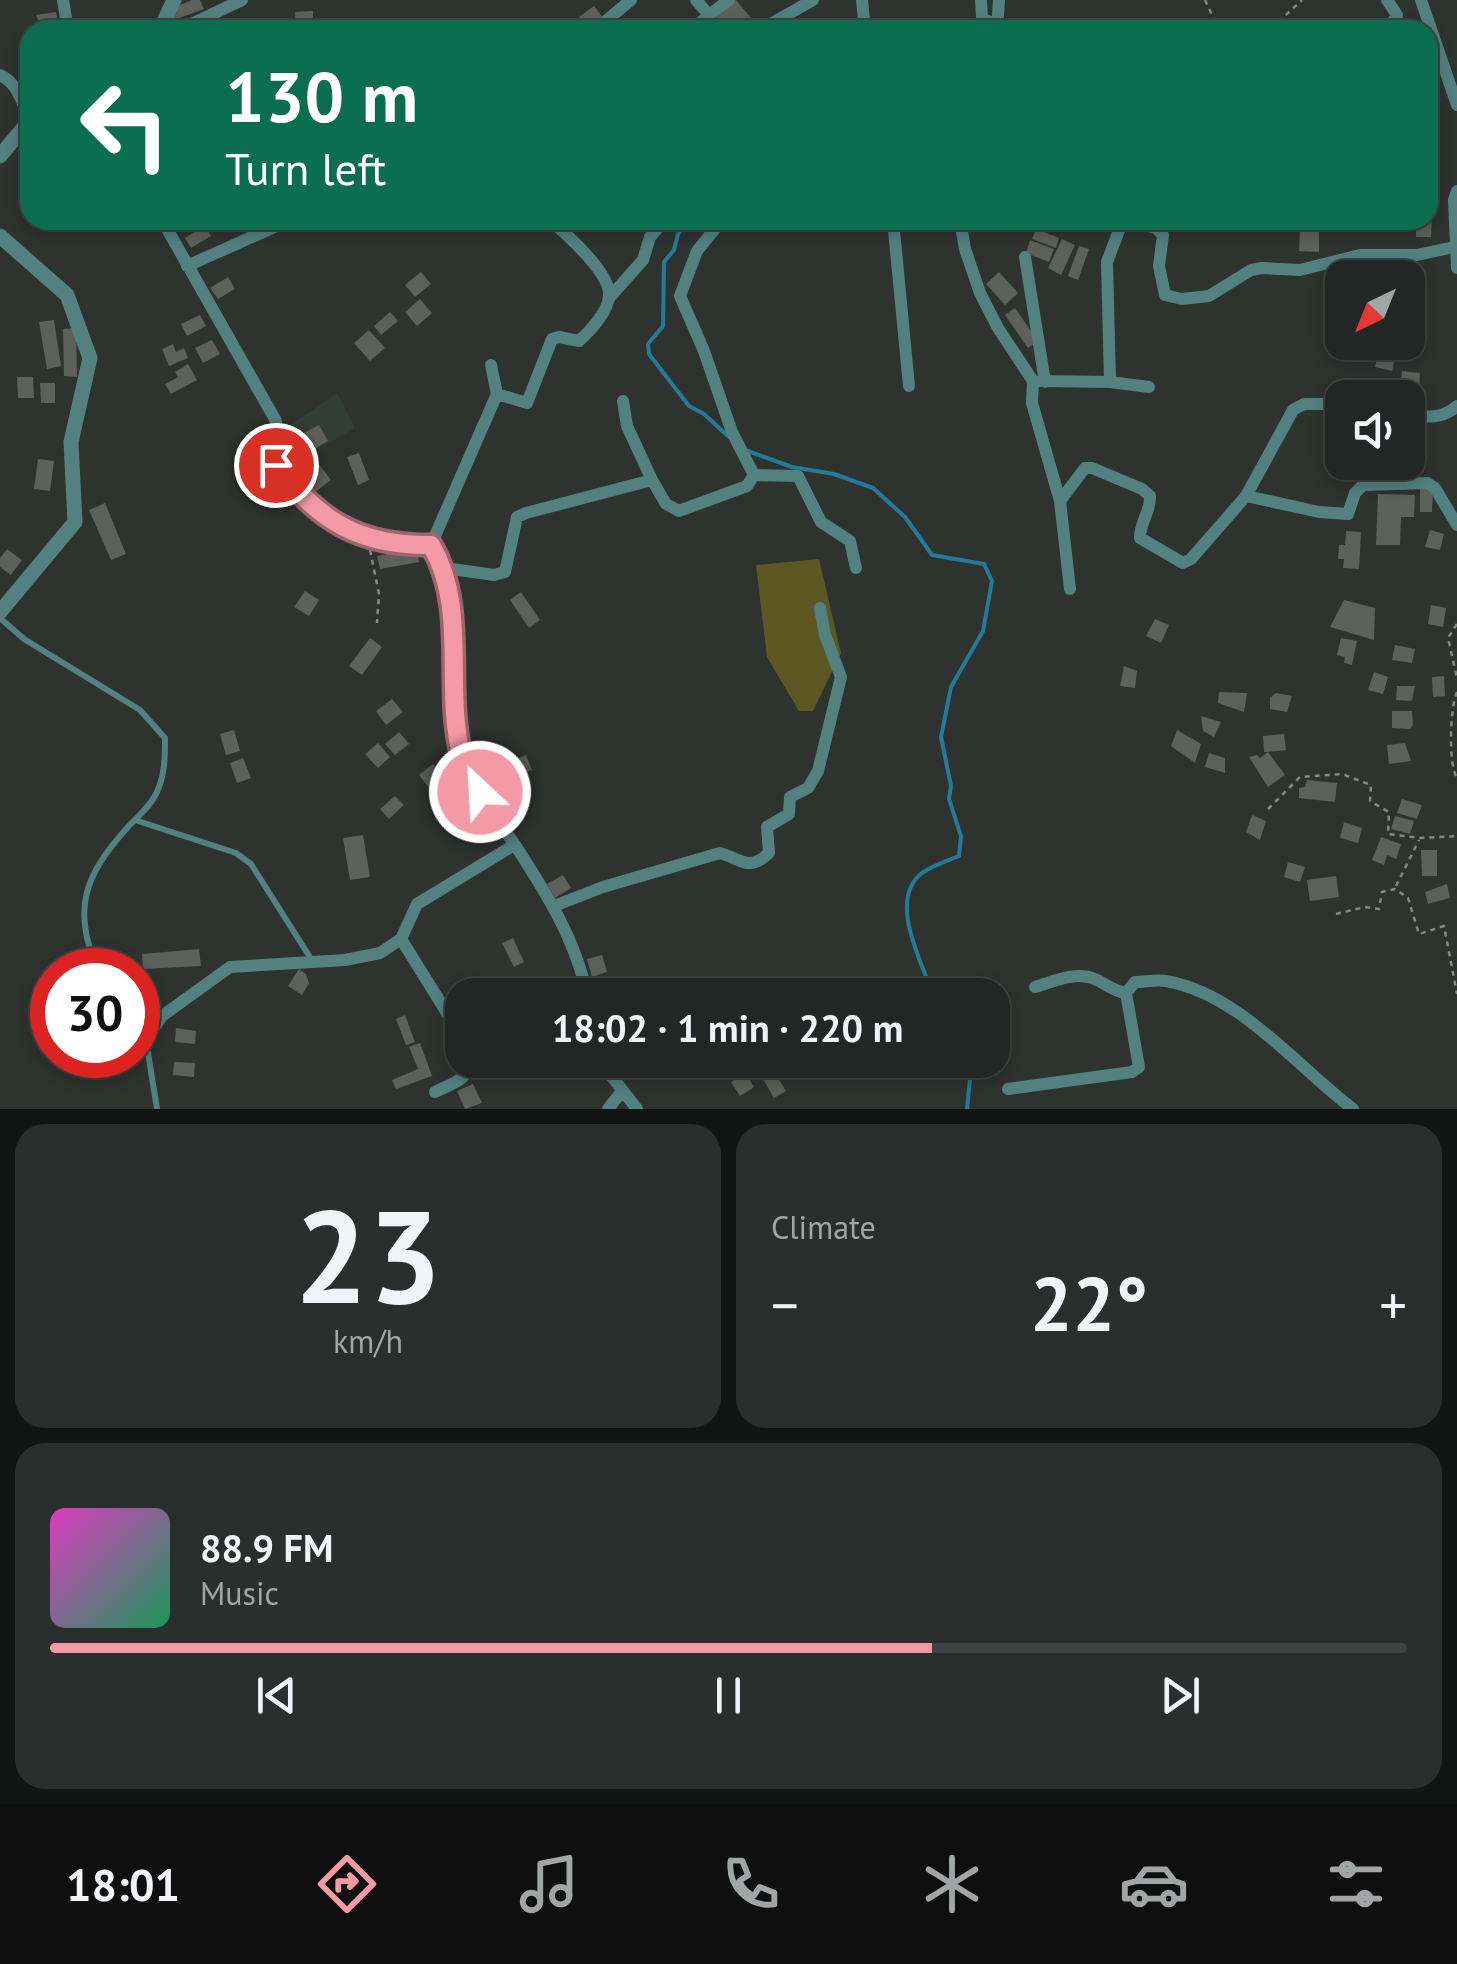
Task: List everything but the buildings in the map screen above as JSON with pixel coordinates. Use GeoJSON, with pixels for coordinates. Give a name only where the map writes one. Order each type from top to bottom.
{"type":"FeatureCollection","features":[{"type":"Feature","properties":{"kind":"street"},"geometry":{"type":"LineString","coordinates":[[200,20],[242,0]]}},
{"type":"Feature","properties":{"kind":"street"},"geometry":{"type":"LineString","coordinates":[[607,20],[632,0]]}},
{"type":"Feature","properties":{"kind":"street"},"geometry":{"type":"LineString","coordinates":[[696,0],[708,14]]}},
{"type":"Feature","properties":{"kind":"street"},"geometry":{"type":"LineString","coordinates":[[702,20],[728,0]]}},
{"type":"Feature","properties":{"kind":"street"},"geometry":{"type":"LineString","coordinates":[[778,20],[814,0]]}},
{"type":"Feature","properties":{"kind":"street"},"geometry":{"type":"LineString","coordinates":[[1438,50],[1457,105]]}},
{"type":"Feature","properties":{"kind":"street"},"geometry":{"type":"LineString","coordinates":[[0,76],[9,80],[20,99]]}},
{"type":"Feature","properties":{"kind":"street"},"geometry":{"type":"LineString","coordinates":[[0,156],[20,132]]}},
{"type":"Feature","properties":{"kind":"street"},"geometry":{"type":"LineString","coordinates":[[1457,191],[1457,268]]}},
{"type":"Feature","properties":{"kind":"street"},"geometry":{"type":"LineString","coordinates":[[167,230],[276,421],[276,465],[297,493],[331,521],[369,539],[431,545]]}},
{"type":"Feature","properties":{"kind":"street"},"geometry":{"type":"LineString","coordinates":[[187,266],[268,230]]}},
{"type":"Feature","properties":{"kind":"street"},"geometry":{"type":"LineString","coordinates":[[560,230],[607,283],[610,297]]}},
{"type":"Feature","properties":{"kind":"street"},"geometry":{"type":"LineString","coordinates":[[497,394],[527,403],[552,339],[578,342],[643,260],[656,230]]}},
{"type":"Feature","properties":{"kind":"street"},"geometry":{"type":"LineString","coordinates":[[714,230],[696,251],[680,296],[732,432],[754,475]]}},
{"type":"Feature","properties":{"kind":"street"},"geometry":{"type":"LineString","coordinates":[[894,230],[910,386]]}},
{"type":"Feature","properties":{"kind":"street"},"geometry":{"type":"LineString","coordinates":[[961,230],[980,292],[998,328],[1039,381]]}},
{"type":"Feature","properties":{"kind":"street"},"geometry":{"type":"LineString","coordinates":[[1110,382],[1107,262],[1119,230]]}},
{"type":"Feature","properties":{"kind":"street"},"geometry":{"type":"LineString","coordinates":[[1158,230],[1163,235],[1159,266],[1166,294],[1182,299],[1209,296],[1251,270],[1300,270],[1360,255],[1417,255],[1454,246]]}},
{"type":"Feature","properties":{"kind":"street"},"geometry":{"type":"LineString","coordinates":[[0,236],[67,296],[90,358],[71,442],[75,522],[0,615]]}},
{"type":"Feature","properties":{"kind":"street"},"geometry":{"type":"LineString","coordinates":[[1025,257],[1039,381],[1032,403],[1060,501],[1070,589]]}},
{"type":"Feature","properties":{"kind":"street"},"geometry":{"type":"LineString","coordinates":[[431,545],[497,394],[492,365]]}},
{"type":"Feature","properties":{"kind":"street"},"geometry":{"type":"LineString","coordinates":[[1039,381],[1149,387]]}},
{"type":"Feature","properties":{"kind":"street"},"geometry":{"type":"LineString","coordinates":[[623,401],[627,426],[652,480],[672,510],[680,511],[747,486],[754,475]]}},
{"type":"Feature","properties":{"kind":"street"},"geometry":{"type":"LineString","coordinates":[[1060,501],[1084,468],[1142,489],[1150,496],[1150,506],[1140,538],[1183,563],[1191,559],[1246,496],[1293,410],[1304,404],[1325,404]]}},
{"type":"Feature","properties":{"kind":"street"},"geometry":{"type":"LineString","coordinates":[[1425,417],[1449,413],[1457,406]]}},
{"type":"Feature","properties":{"kind":"street"},"geometry":{"type":"LineString","coordinates":[[754,475],[798,476],[821,522],[850,541],[856,568]]}},
{"type":"Feature","properties":{"kind":"street"},"geometry":{"type":"LineString","coordinates":[[444,568],[494,575],[505,572],[518,518],[652,480]]}},
{"type":"Feature","properties":{"kind":"street"},"geometry":{"type":"LineString","coordinates":[[1246,496],[1319,512],[1348,514],[1355,493],[1363,485],[1426,483],[1435,488],[1457,525]]}},
{"type":"Feature","properties":{"kind":"street"},"geometry":{"type":"LineString","coordinates":[[431,545],[444,568],[454,637],[455,711],[463,762],[554,906],[584,978]]}},
{"type":"Feature","properties":{"kind":"street"},"geometry":{"type":"LineString","coordinates":[[554,906],[603,887],[720,853],[741,864],[755,862],[770,853],[766,827],[790,814],[790,797],[808,788],[818,771],[839,687],[840,666],[825,635],[820,608]]}},
{"type":"Feature","properties":{"kind":"street"},"geometry":{"type":"LineString","coordinates":[[160,1019],[230,967],[380,953],[401,939],[417,904],[514,845]]}},
{"type":"Feature","properties":{"kind":"street"},"geometry":{"type":"LineString","coordinates":[[401,939],[445,1010]]}},
{"type":"Feature","properties":{"kind":"street"},"geometry":{"type":"LineString","coordinates":[[1035,987],[1078,974],[1126,993]]}},
{"type":"Feature","properties":{"kind":"street"},"geometry":{"type":"LineString","coordinates":[[1008,1088],[1132,1072],[1138,1066],[1126,993],[1135,982],[1165,980],[1206,994],[1273,1038],[1353,1109]]}},
{"type":"Feature","properties":{"kind":"street"},"geometry":{"type":"LineString","coordinates":[[435,1092],[464,1078]]}},
{"type":"Feature","properties":{"kind":"street"},"geometry":{"type":"LineString","coordinates":[[613,1078],[637,1109]]}},
{"type":"Feature","properties":{"kind":"street"},"geometry":{"type":"LineString","coordinates":[[608,1109],[622,1091]]}},
{"type":"Feature","properties":{"kind":"lane"},"geometry":{"type":"LineString","coordinates":[[0,615],[24,639],[140,710],[165,738],[164,772],[156,797],[98,860],[84,904],[88,948]]}},
{"type":"Feature","properties":{"kind":"lane"},"geometry":{"type":"LineString","coordinates":[[138,822],[236,854],[251,864],[312,962]]}},
{"type":"Feature","properties":{"kind":"lane"},"geometry":{"type":"LineString","coordinates":[[152,1078],[157,1109]]}},
{"type":"Feature","properties":{"kind":"path"},"geometry":{"type":"LineString","coordinates":[[1280,20],[1302,0]]}},
{"type":"Feature","properties":{"kind":"path"},"geometry":{"type":"LineString","coordinates":[[369,539],[380,594],[376,623]]}},
{"type":"Feature","properties":{"kind":"path"},"geometry":{"type":"LineString","coordinates":[[1457,624],[1448,638],[1457,678]]}},
{"type":"Feature","properties":{"kind":"path"},"geometry":{"type":"LineString","coordinates":[[1457,692],[1450,708],[1454,742],[1451,763],[1457,778]]}},
{"type":"Feature","properties":{"kind":"path"},"geometry":{"type":"LineString","coordinates":[[1268,809],[1300,777],[1342,774],[1372,785],[1370,801],[1389,812],[1388,834],[1420,838],[1457,836]]}},
{"type":"Feature","properties":{"kind":"path"},"geometry":{"type":"LineString","coordinates":[[1336,914],[1365,907],[1379,909],[1382,892],[1395,888],[1420,838]]}},
{"type":"Feature","properties":{"kind":"path"},"geometry":{"type":"LineString","coordinates":[[1395,888],[1408,898],[1420,934],[1444,926],[1457,994]]}},
{"type":"Feature","properties":{"kind":"shaded area"},"geometry":{"type":"Polygon","coordinates":[[[337,393],[355,428],[308,455],[302,447],[281,454],[287,427],[337,393]]]}},
{"type":"Feature","properties":{"kind":"shaded area"},"geometry":{"type":"Polygon","coordinates":[[[819,559],[841,653],[813,711],[799,711],[767,657],[756,565],[819,559]]]}},
{"type":"Feature","properties":{"kind":"waterway"},"geometry":{"type":"LineString","coordinates":[[681,230],[674,250],[664,262],[663,326],[648,344],[649,354],[689,406],[730,438]]}},
{"type":"Feature","properties":{"kind":"waterway"},"geometry":{"type":"LineString","coordinates":[[745,450],[873,488],[905,517],[932,555],[984,564],[992,581],[983,631],[951,687],[941,737],[951,786],[949,799],[961,836],[959,856],[922,873],[907,899],[910,932],[926,978]]}},
{"type":"Feature","properties":{"kind":"waterway"},"geometry":{"type":"LineString","coordinates":[[967,1109],[969,1078]]}},
{"type":"Feature","properties":{"kind":"route"},"geometry":{"type":"LineString","coordinates":[[276,465],[297,493],[331,521],[369,539],[431,545],[444,568],[450,602],[458,739],[463,762],[480,792]]}}]}
